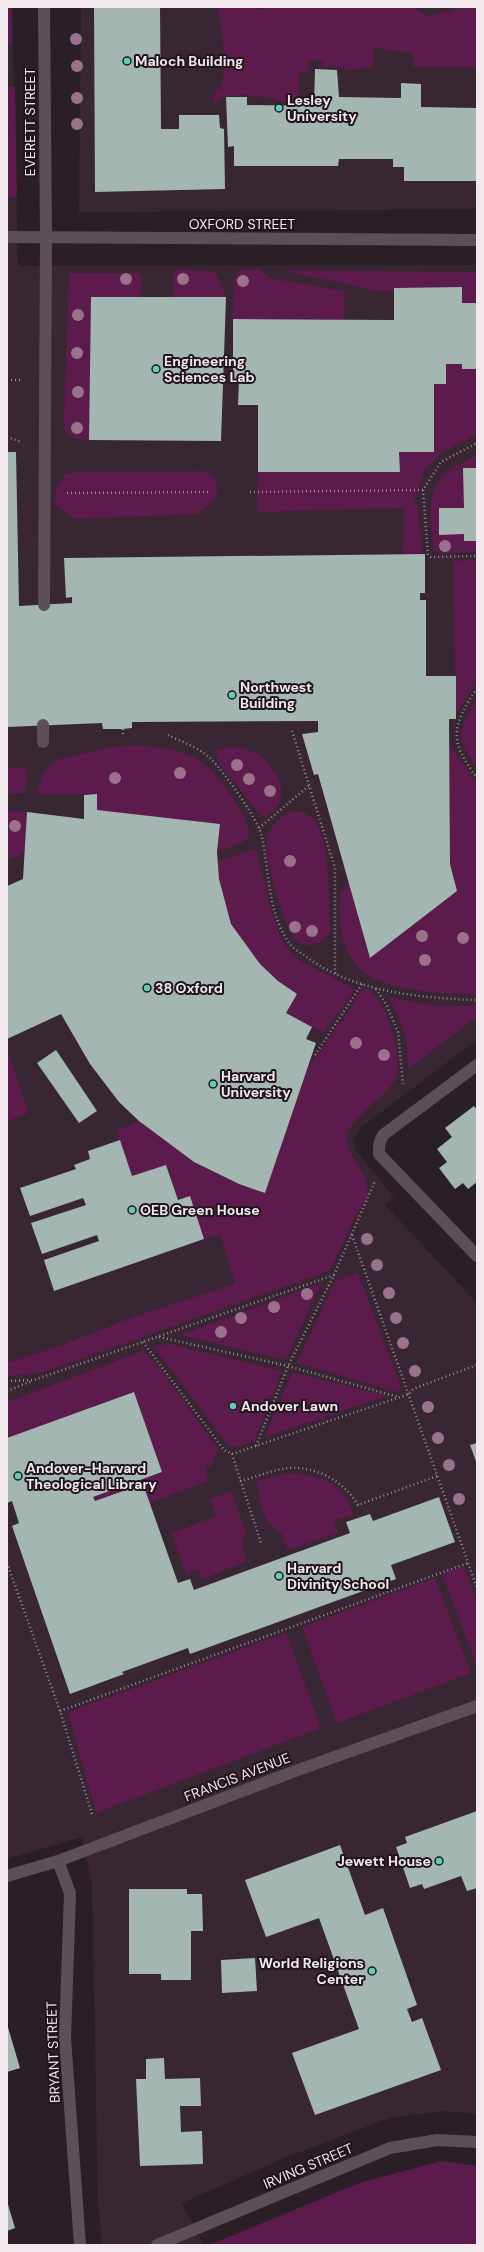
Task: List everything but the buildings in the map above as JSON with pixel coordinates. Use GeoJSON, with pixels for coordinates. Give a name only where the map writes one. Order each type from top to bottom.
{"type":"FeatureCollection","features":[{"type":"Feature","properties":{"kind":"street","name":"EVERETT STREET"},"geometry":{"type":"LineString","coordinates":[[44,7],[46,237],[44,605]]}},
{"type":"Feature","properties":{"kind":"street","name":"OXFORD STREET"},"geometry":{"type":"LineString","coordinates":[[7,237],[477,240]]}},
{"type":"Feature","properties":{"kind":"street"},"geometry":{"type":"LineString","coordinates":[[42,725],[43,742]]}},
{"type":"Feature","properties":{"kind":"street"},"geometry":{"type":"LineString","coordinates":[[477,1065],[383,1135],[379,1142],[379,1154],[477,1256]]}},
{"type":"Feature","properties":{"kind":"street","name":"FRANCIS AVENUE"},"geometry":{"type":"LineString","coordinates":[[7,1876],[58,1861],[298,1770],[477,1706]]}},
{"type":"Feature","properties":{"kind":"street","name":"BRYANT STREET"},"geometry":{"type":"LineString","coordinates":[[58,1861],[70,1893],[65,2038],[80,2245]]}},
{"type":"Feature","properties":{"kind":"street","name":"IRVING STREET"},"geometry":{"type":"LineString","coordinates":[[157,2245],[390,2148],[437,2140],[477,2142]]}},
{"type":"Feature","properties":{"kind":"path"},"geometry":{"type":"LineString","coordinates":[[7,380],[24,380]]}},
{"type":"Feature","properties":{"kind":"path"},"geometry":{"type":"LineString","coordinates":[[7,437],[23,442]]}},
{"type":"Feature","properties":{"kind":"path"},"geometry":{"type":"LineString","coordinates":[[477,443],[441,462],[423,490],[428,555],[477,556]]}},
{"type":"Feature","properties":{"kind":"path"},"geometry":{"type":"LineString","coordinates":[[250,492],[423,490]]}},
{"type":"Feature","properties":{"kind":"path"},"geometry":{"type":"LineString","coordinates":[[59,493],[211,492]]}},
{"type":"Feature","properties":{"kind":"path"},"geometry":{"type":"LineString","coordinates":[[477,688],[459,719],[457,728],[457,744],[461,756],[477,778]]}},
{"type":"Feature","properties":{"kind":"path"},"geometry":{"type":"LineString","coordinates":[[123,729],[124,737]]}},
{"type":"Feature","properties":{"kind":"path"},"geometry":{"type":"LineString","coordinates":[[292,731],[335,868],[335,974]]}},
{"type":"Feature","properties":{"kind":"path"},"geometry":{"type":"LineString","coordinates":[[168,735],[210,758],[229,781],[259,828],[270,893],[281,926],[290,945],[318,966],[376,989],[451,1000],[477,1000]]}},
{"type":"Feature","properties":{"kind":"path"},"geometry":{"type":"LineString","coordinates":[[259,828],[310,785]]}},
{"type":"Feature","properties":{"kind":"path"},"geometry":{"type":"LineString","coordinates":[[315,1055],[362,984]]}},
{"type":"Feature","properties":{"kind":"path"},"geometry":{"type":"LineString","coordinates":[[376,989],[386,1004],[398,1032],[403,1084]]}},
{"type":"Feature","properties":{"kind":"path"},"geometry":{"type":"LineString","coordinates":[[256,1447],[288,1366],[334,1275],[375,1181]]}},
{"type":"Feature","properties":{"kind":"path"},"geometry":{"type":"LineString","coordinates":[[352,1235],[477,1588]]}},
{"type":"Feature","properties":{"kind":"path"},"geometry":{"type":"LineString","coordinates":[[7,1391],[34,1380],[334,1275]]}},
{"type":"Feature","properties":{"kind":"path"},"geometry":{"type":"LineString","coordinates":[[158,1337],[288,1366],[398,1397]]}},
{"type":"Feature","properties":{"kind":"path"},"geometry":{"type":"LineString","coordinates":[[143,1342],[224,1450],[232,1454],[409,1394],[413,1389],[477,1365]]}},
{"type":"Feature","properties":{"kind":"path"},"geometry":{"type":"LineString","coordinates":[[7,1381],[34,1380]]}},
{"type":"Feature","properties":{"kind":"path"},"geometry":{"type":"LineString","coordinates":[[232,1454],[240,1482],[262,1543]]}},
{"type":"Feature","properties":{"kind":"path"},"geometry":{"type":"LineString","coordinates":[[240,1482],[276,1470],[302,1469],[337,1481],[352,1494],[358,1505],[437,1476]]}},
{"type":"Feature","properties":{"kind":"path"},"geometry":{"type":"LineString","coordinates":[[7,1563],[60,1711],[93,1817]]}},
{"type":"Feature","properties":{"kind":"path"},"geometry":{"type":"LineString","coordinates":[[60,1711],[468,1563]]}},
{"type":"Feature","properties":{"kind":"shaded area","name":"Harvard University"},"geometry":{"type":"Polygon","coordinates":[[[7,7],[12,7],[18,266],[477,265],[477,1040],[359,1129],[354,1139],[356,1151],[394,1197],[385,1205],[477,1303],[477,2114],[443,2111],[389,2118],[287,2157],[182,2203],[204,2245],[102,2245],[98,2202],[92,1886],[82,1837],[7,1859],[7,7]]]}},
{"type":"Feature","properties":{"kind":"shaded area"},"geometry":{"type":"Polygon","coordinates":[[[7,7],[12,7],[12,45],[7,45],[7,7]]]}},
{"type":"Feature","properties":{"kind":"shaded area","name":"Lesley University"},"geometry":{"type":"Polygon","coordinates":[[[81,7],[477,7],[477,209],[79,212],[81,7]]]}},
{"type":"Feature","properties":{"kind":"shaded area"},"geometry":{"type":"Polygon","coordinates":[[[217,7],[259,9],[292,7],[410,7],[429,16],[455,10],[455,7],[477,7],[477,67],[413,67],[413,54],[374,47],[373,66],[349,71],[338,67],[323,67],[323,61],[309,60],[308,73],[299,73],[299,104],[248,95],[226,96],[212,103],[216,90],[221,89],[223,79],[223,38],[217,7]]]}},
{"type":"Feature","properties":{"kind":"shaded area"},"geometry":{"type":"Polygon","coordinates":[[[15,86],[17,197],[7,197],[7,87],[15,86]]]}},
{"type":"Feature","properties":{"kind":"shaded area"},"geometry":{"type":"Polygon","coordinates":[[[260,269],[269,278],[345,291],[344,319],[233,319],[234,280],[239,270],[260,269]]]}},
{"type":"Feature","properties":{"kind":"shaded area"},"geometry":{"type":"Polygon","coordinates":[[[174,270],[215,271],[226,297],[173,297],[174,270]]]}},
{"type":"Feature","properties":{"kind":"shaded area"},"geometry":{"type":"Polygon","coordinates":[[[280,270],[477,272],[477,303],[462,303],[462,287],[394,288],[394,291],[379,291],[280,270]]]}},
{"type":"Feature","properties":{"kind":"shaded area"},"geometry":{"type":"Polygon","coordinates":[[[69,273],[139,273],[142,280],[140,297],[91,297],[89,440],[70,436],[64,425],[69,273]]]}},
{"type":"Feature","properties":{"kind":"shaded area"},"geometry":{"type":"Polygon","coordinates":[[[446,364],[462,364],[477,369],[477,435],[442,452],[425,469],[414,500],[418,508],[422,554],[403,554],[404,508],[257,512],[258,472],[399,472],[399,452],[434,452],[434,384],[446,384],[446,364]]]}},
{"type":"Feature","properties":{"kind":"shaded area"},"geometry":{"type":"Polygon","coordinates":[[[477,454],[477,468],[463,469],[464,508],[439,508],[439,534],[464,534],[464,541],[477,541],[477,552],[438,553],[434,550],[431,521],[431,501],[433,492],[443,476],[477,454]]]}},
{"type":"Feature","properties":{"kind":"shaded area"},"geometry":{"type":"Polygon","coordinates":[[[206,471],[213,477],[218,489],[209,505],[196,514],[75,519],[55,504],[56,489],[65,474],[75,472],[206,471]]]}},
{"type":"Feature","properties":{"kind":"shaded area"},"geometry":{"type":"Polygon","coordinates":[[[477,560],[477,680],[456,714],[453,561],[477,560]]]}},
{"type":"Feature","properties":{"kind":"shaded area"},"geometry":{"type":"Polygon","coordinates":[[[477,699],[477,767],[464,748],[461,740],[461,733],[462,726],[477,699]]]}},
{"type":"Feature","properties":{"kind":"shaded area"},"geometry":{"type":"Polygon","coordinates":[[[134,745],[150,746],[183,752],[205,765],[222,783],[238,806],[248,828],[249,837],[241,843],[217,852],[220,824],[97,810],[97,794],[38,794],[43,773],[56,760],[109,747],[134,745]]]}},
{"type":"Feature","properties":{"kind":"shaded area"},"geometry":{"type":"Polygon","coordinates":[[[449,745],[477,782],[477,994],[416,990],[385,983],[372,977],[361,970],[349,954],[340,924],[340,892],[349,884],[370,958],[457,891],[450,864],[449,745]]]}},
{"type":"Feature","properties":{"kind":"shaded area"},"geometry":{"type":"Polygon","coordinates":[[[231,747],[245,749],[260,755],[267,761],[276,773],[281,787],[280,800],[273,812],[266,817],[260,815],[217,760],[217,750],[231,747]]]}},
{"type":"Feature","properties":{"kind":"shaded area"},"geometry":{"type":"Polygon","coordinates":[[[7,768],[25,768],[27,778],[26,787],[24,793],[7,794],[7,768]]]}},
{"type":"Feature","properties":{"kind":"shaded area"},"geometry":{"type":"Polygon","coordinates":[[[7,811],[27,812],[25,853],[7,860],[7,811]]]}},
{"type":"Feature","properties":{"kind":"shaded area"},"geometry":{"type":"Polygon","coordinates":[[[290,812],[302,812],[310,816],[315,821],[321,834],[327,861],[330,933],[322,941],[306,946],[298,942],[290,931],[275,888],[268,857],[267,845],[270,831],[276,821],[290,812]]]}},
{"type":"Feature","properties":{"kind":"shaded area"},"geometry":{"type":"Polygon","coordinates":[[[256,849],[271,909],[281,940],[297,959],[355,989],[324,1033],[286,1013],[297,994],[280,982],[251,953],[240,938],[231,921],[224,902],[218,861],[256,849]]]}},
{"type":"Feature","properties":{"kind":"shaded area"},"geometry":{"type":"Polygon","coordinates":[[[367,988],[374,994],[381,1005],[392,1032],[398,1061],[397,1073],[394,1082],[389,1088],[356,1120],[348,1131],[348,1146],[364,1176],[368,1194],[329,1271],[44,1372],[14,1376],[7,1375],[7,1363],[62,1345],[133,1317],[235,1284],[220,1234],[204,1239],[190,1196],[178,1200],[167,1165],[132,1176],[116,1131],[139,1121],[194,1162],[238,1184],[265,1193],[307,1069],[348,1012],[360,991],[367,988]]]}},
{"type":"Feature","properties":{"kind":"shaded area"},"geometry":{"type":"Polygon","coordinates":[[[388,997],[436,1006],[477,1006],[477,1017],[408,1069],[404,1031],[388,997]]]}},
{"type":"Feature","properties":{"kind":"shaded area"},"geometry":{"type":"Polygon","coordinates":[[[8,1053],[28,1113],[7,1121],[7,1054],[8,1053]]]}},
{"type":"Feature","properties":{"kind":"shaded area","name":"Andover Lawn"},"geometry":{"type":"Polygon","coordinates":[[[358,1273],[402,1390],[397,1392],[297,1363],[335,1281],[358,1273]]]}},
{"type":"Feature","properties":{"kind":"shaded area","name":"Andover Lawn"},"geometry":{"type":"Polygon","coordinates":[[[321,1283],[286,1360],[180,1335],[321,1283]]]}},
{"type":"Feature","properties":{"kind":"shaded area","name":"Andover Lawn"},"geometry":{"type":"Polygon","coordinates":[[[170,1344],[282,1371],[254,1441],[233,1448],[228,1445],[153,1346],[170,1344]]]}},
{"type":"Feature","properties":{"kind":"shaded area"},"geometry":{"type":"Polygon","coordinates":[[[143,1351],[156,1363],[218,1449],[211,1466],[205,1466],[208,1481],[149,1503],[143,1484],[95,1501],[93,1497],[162,1472],[134,1392],[7,1438],[7,1402],[143,1351]]]}},
{"type":"Feature","properties":{"kind":"shaded area","name":"Andover Lawn"},"geometry":{"type":"Polygon","coordinates":[[[292,1372],[387,1396],[265,1437],[292,1372]]]}},
{"type":"Feature","properties":{"kind":"shaded area"},"geometry":{"type":"Polygon","coordinates":[[[290,1473],[312,1476],[330,1482],[343,1494],[354,1514],[334,1521],[338,1533],[288,1550],[281,1533],[268,1523],[258,1496],[260,1495],[256,1481],[290,1473]]]}},
{"type":"Feature","properties":{"kind":"shaded area"},"geometry":{"type":"Polygon","coordinates":[[[231,1491],[246,1533],[242,1543],[247,1561],[203,1579],[199,1569],[186,1575],[172,1533],[216,1516],[210,1499],[231,1491]]]}},
{"type":"Feature","properties":{"kind":"shaded area"},"geometry":{"type":"Polygon","coordinates":[[[464,1566],[477,1602],[477,1667],[442,1574],[464,1566]]]}},
{"type":"Feature","properties":{"kind":"shaded area"},"geometry":{"type":"Polygon","coordinates":[[[435,1578],[471,1673],[337,1723],[302,1627],[435,1578]]]}},
{"type":"Feature","properties":{"kind":"shaded area"},"geometry":{"type":"Polygon","coordinates":[[[286,1633],[321,1728],[96,1813],[68,1712],[286,1633]]]}},
{"type":"Feature","properties":{"kind":"shaded area"},"geometry":{"type":"Polygon","coordinates":[[[442,2161],[477,2166],[477,2245],[209,2245],[362,2182],[442,2161]]]}},
{"type":"Feature","properties":{"kind":"place","name":"Maloch Building"},"geometry":{"type":"Point","coordinates":[127,61]}},
{"type":"Feature","properties":{"kind":"place","name":"Lesley University"},"geometry":{"type":"Point","coordinates":[279,108]}},
{"type":"Feature","properties":{"kind":"place","name":"Engineering Sciences Lab"},"geometry":{"type":"Point","coordinates":[156,369]}},
{"type":"Feature","properties":{"kind":"place","name":"Northwest Building"},"geometry":{"type":"Point","coordinates":[232,695]}},
{"type":"Feature","properties":{"kind":"place","name":"38 Oxford"},"geometry":{"type":"Point","coordinates":[147,988]}},
{"type":"Feature","properties":{"kind":"place","name":"Harvard University"},"geometry":{"type":"Point","coordinates":[213,1084]}},
{"type":"Feature","properties":{"kind":"place","name":"OEB Green House"},"geometry":{"type":"Point","coordinates":[132,1210]}},
{"type":"Feature","properties":{"kind":"place","name":"Andover Lawn"},"geometry":{"type":"Point","coordinates":[233,1406]}},
{"type":"Feature","properties":{"kind":"place","name":"Andover-Harvard Theological Library"},"geometry":{"type":"Point","coordinates":[18,1476]}},
{"type":"Feature","properties":{"kind":"place","name":"Harvard Divinity School"},"geometry":{"type":"Point","coordinates":[279,1576]}},
{"type":"Feature","properties":{"kind":"place","name":"Jewett House"},"geometry":{"type":"Point","coordinates":[439,1861]}},
{"type":"Feature","properties":{"kind":"place","name":"World Religions Center"},"geometry":{"type":"Point","coordinates":[372,1971]}}]}
